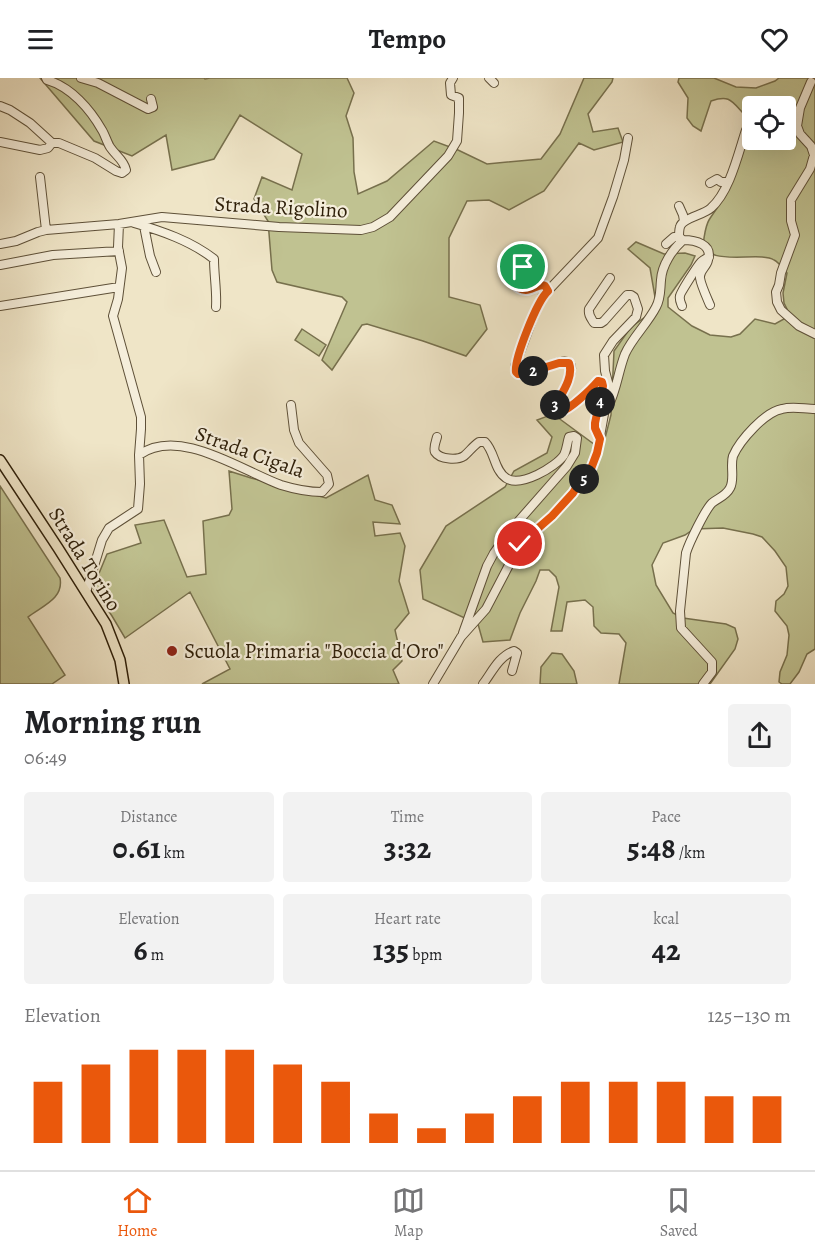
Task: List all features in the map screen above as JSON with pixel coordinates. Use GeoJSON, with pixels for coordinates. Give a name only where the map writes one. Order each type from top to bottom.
{"type":"FeatureCollection","features":[{"type":"Feature","properties":{"kind":"main road","name":"Strada Torino"},"geometry":{"type":"LineString","coordinates":[[0,460],[106,624],[120,660],[124,684]]}},
{"type":"Feature","properties":{"kind":"street"},"geometry":{"type":"LineString","coordinates":[[0,106],[30,123],[52,143],[59,143],[95,158],[116,171],[122,173],[126,170],[125,164],[110,147],[102,130],[87,109],[67,88],[46,78]]}},
{"type":"Feature","properties":{"kind":"street"},"geometry":{"type":"LineString","coordinates":[[81,78],[98,83],[148,109],[153,107],[151,99]]}},
{"type":"Feature","properties":{"kind":"street","name":"Strada Rigolino"},"geometry":{"type":"LineString","coordinates":[[0,244],[46,230],[162,218],[231,224],[361,230],[373,227],[390,217],[448,156],[457,141],[459,98],[451,94],[450,83],[453,78]]}},
{"type":"Feature","properties":{"kind":"street"},"geometry":{"type":"LineString","coordinates":[[811,82],[800,108],[798,126],[800,134],[811,146],[814,155],[810,169],[791,200],[791,221],[795,235],[776,292],[781,310],[799,326],[815,334]]}},
{"type":"Feature","properties":{"kind":"street"},"geometry":{"type":"LineString","coordinates":[[600,439],[595,428],[602,392],[601,381],[570,406],[558,411],[555,406],[571,374],[569,363],[559,363],[524,374],[518,374],[515,371],[540,300],[603,230],[624,160],[628,138]]}},
{"type":"Feature","properties":{"kind":"street"},"geometry":{"type":"LineString","coordinates":[[0,142],[40,150],[48,148],[52,143]]}},
{"type":"Feature","properties":{"kind":"street"},"geometry":{"type":"LineString","coordinates":[[604,413],[614,394],[627,351],[657,307],[661,296],[664,266],[681,238],[680,226],[684,221],[701,215],[711,208],[726,187],[742,142]]}},
{"type":"Feature","properties":{"kind":"street"},"geometry":{"type":"LineString","coordinates":[[40,177],[46,230]]}},
{"type":"Feature","properties":{"kind":"street"},"geometry":{"type":"LineString","coordinates":[[710,183],[717,179],[721,182],[728,182]]}},
{"type":"Feature","properties":{"kind":"street"},"geometry":{"type":"LineString","coordinates":[[679,206],[684,221]]}},
{"type":"Feature","properties":{"kind":"street"},"geometry":{"type":"LineString","coordinates":[[130,222],[175,237],[214,259],[216,308]]}},
{"type":"Feature","properties":{"kind":"street"},"geometry":{"type":"LineString","coordinates":[[86,592],[102,540],[109,528],[138,509],[141,417],[113,316],[122,268],[119,251],[119,224]]}},
{"type":"Feature","properties":{"kind":"street"},"geometry":{"type":"LineString","coordinates":[[144,226],[156,272]]}},
{"type":"Feature","properties":{"kind":"street"},"geometry":{"type":"LineString","coordinates":[[666,244],[674,237],[695,240],[703,244],[709,257],[708,263],[700,274],[700,280],[710,305]]}},
{"type":"Feature","properties":{"kind":"street"},"geometry":{"type":"LineString","coordinates":[[524,250],[526,263]]}},
{"type":"Feature","properties":{"kind":"street"},"geometry":{"type":"LineString","coordinates":[[0,265],[53,255],[119,251]]}},
{"type":"Feature","properties":{"kind":"street"},"geometry":{"type":"LineString","coordinates":[[682,306],[680,295],[682,290],[698,265],[709,257]]}},
{"type":"Feature","properties":{"kind":"street"},"geometry":{"type":"LineString","coordinates":[[540,260],[526,263],[515,274],[515,285],[527,290],[543,286],[548,291]]}},
{"type":"Feature","properties":{"kind":"street"},"geometry":{"type":"LineString","coordinates":[[461,637],[486,609],[520,544],[552,516],[589,474],[597,453],[609,386],[604,371],[604,355],[612,340],[636,317],[638,309],[634,297],[627,295],[604,321],[594,322],[589,309],[610,278]]}},
{"type":"Feature","properties":{"kind":"street"},"geometry":{"type":"LineString","coordinates":[[0,306],[119,287]]}},
{"type":"Feature","properties":{"kind":"street","name":"Strada Cigala"},"geometry":{"type":"LineString","coordinates":[[139,455],[147,449],[160,446],[187,446],[216,456],[281,485],[309,492],[322,492],[330,484],[327,474],[299,443],[294,430],[291,405]]}},
{"type":"Feature","properties":{"kind":"street"},"geometry":{"type":"LineString","coordinates":[[703,684],[712,672],[712,662],[681,628],[680,611],[688,544],[711,504],[731,487],[733,457],[742,440],[775,411],[785,408],[815,409]]}},
{"type":"Feature","properties":{"kind":"street"},"geometry":{"type":"LineString","coordinates":[[433,684],[461,637],[494,553],[509,532],[567,466],[575,453],[577,440],[574,435],[569,437],[565,453],[550,467],[534,476],[515,481],[506,479],[502,475],[485,442],[479,442],[462,457],[452,459],[438,455],[434,449],[437,437]]}},
{"type":"Feature","properties":{"kind":"street"},"geometry":{"type":"LineString","coordinates":[[483,684],[495,666],[508,653],[514,651],[517,653],[512,671]]}},
{"type":"Feature","properties":{"kind":"green space"},"geometry":{"type":"Polygon","coordinates":[[[40,78],[347,78],[354,93],[346,116],[353,138],[354,172],[358,194],[387,181],[434,141],[487,164],[541,159],[560,134],[584,78],[613,78],[588,114],[593,132],[618,128],[623,142],[594,150],[579,143],[544,191],[509,210],[489,200],[467,201],[449,238],[449,297],[480,305],[487,329],[466,356],[367,324],[362,325],[332,370],[322,360],[347,302],[342,297],[277,282],[272,270],[268,221],[254,199],[262,177],[292,190],[302,154],[240,115],[214,159],[172,170],[166,135],[132,156],[94,141],[40,78]]]}},
{"type":"Feature","properties":{"kind":"green space"},"geometry":{"type":"Polygon","coordinates":[[[679,78],[714,78],[736,87],[756,88],[779,78],[815,78],[815,649],[807,654],[799,672],[790,684],[779,682],[780,672],[787,655],[789,635],[787,626],[775,611],[776,601],[784,594],[788,586],[786,567],[762,537],[753,534],[723,528],[694,529],[663,543],[652,565],[656,585],[673,613],[683,618],[726,624],[735,628],[738,639],[735,649],[710,684],[619,684],[626,643],[619,634],[601,633],[594,626],[593,607],[585,600],[567,602],[562,631],[551,631],[559,587],[556,577],[549,570],[540,570],[510,640],[483,642],[478,624],[423,599],[420,570],[446,526],[505,487],[514,471],[547,453],[552,437],[537,420],[553,414],[602,450],[611,415],[614,351],[631,327],[648,315],[654,307],[655,297],[650,268],[628,249],[636,242],[664,254],[685,253],[695,256],[668,298],[668,307],[692,326],[710,335],[731,337],[740,334],[755,319],[775,324],[784,319],[787,309],[783,293],[787,273],[778,262],[767,257],[732,257],[711,254],[705,248],[704,238],[707,224],[724,195],[733,172],[742,136],[742,150],[796,150],[796,96],[742,96],[742,112],[729,100],[711,101],[701,131],[687,118],[688,98],[678,82],[679,78]]]}},
{"type":"Feature","properties":{"kind":"green space"},"geometry":{"type":"Polygon","coordinates":[[[302,329],[326,345],[319,356],[295,340],[302,329]]]}},
{"type":"Feature","properties":{"kind":"green space"},"geometry":{"type":"Polygon","coordinates":[[[229,471],[326,498],[368,475],[375,500],[392,505],[400,524],[373,522],[375,536],[400,533],[405,546],[399,581],[409,613],[395,630],[402,661],[393,670],[399,684],[202,684],[230,669],[190,592],[125,638],[93,588],[107,554],[141,543],[135,525],[164,520],[187,577],[206,574],[203,521],[229,515],[232,509],[229,471]]]}},
{"type":"Feature","properties":{"kind":"green space"},"geometry":{"type":"Polygon","coordinates":[[[0,486],[60,578],[59,591],[55,597],[28,617],[65,675],[52,684],[0,684],[0,486]]]}},
{"type":"Feature","properties":{"kind":"green space"},"geometry":{"type":"Polygon","coordinates":[[[552,653],[562,654],[574,671],[577,684],[540,684],[541,667],[552,653]]]}},
{"type":"Feature","properties":{"kind":"place","name":"Scuola Primaria \"Boccia d'Oro\""},"geometry":{"type":"Point","coordinates":[172,651]}},
{"type":"Feature","properties":{"kind":"route"},"geometry":{"type":"LineString","coordinates":[[520,544],[552,516],[589,474],[600,439],[595,423],[603,386],[602,382],[598,381],[570,406],[558,411],[555,406],[571,374],[569,363],[559,363],[524,374],[516,372],[516,363],[532,320],[540,300],[548,291],[545,286],[527,290],[517,287],[514,277],[523,267]]}}]}
